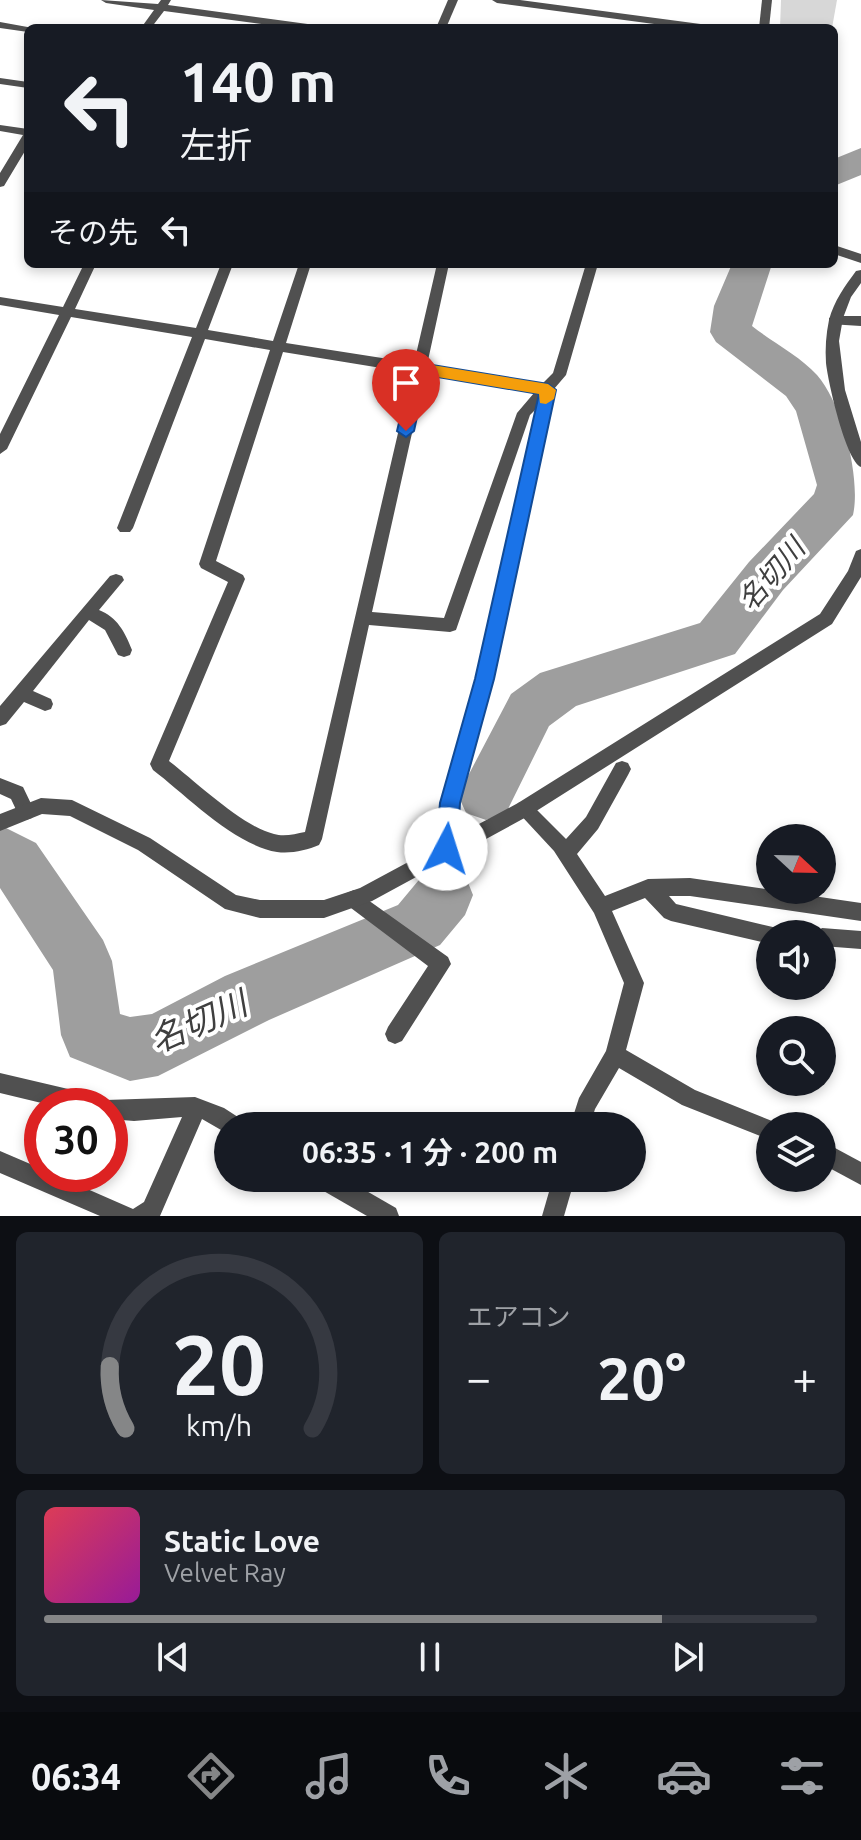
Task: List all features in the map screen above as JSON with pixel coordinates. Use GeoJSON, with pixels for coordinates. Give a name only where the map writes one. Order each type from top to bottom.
{"type":"FeatureCollection","features":[{"type":"Feature","properties":{"kind":"street"},"geometry":{"type":"LineString","coordinates":[[106,0],[163,4],[290,24]]}},
{"type":"Feature","properties":{"kind":"street"},"geometry":{"type":"LineString","coordinates":[[443,24],[453,0]]}},
{"type":"Feature","properties":{"kind":"street"},"geometry":{"type":"LineString","coordinates":[[497,0],[678,24]]}},
{"type":"Feature","properties":{"kind":"street"},"geometry":{"type":"LineString","coordinates":[[764,24],[767,0]]}},
{"type":"Feature","properties":{"kind":"street"},"geometry":{"type":"LineString","coordinates":[[149,24],[163,4]]}},
{"type":"Feature","properties":{"kind":"street"},"geometry":{"type":"LineString","coordinates":[[0,25],[24,28]]}},
{"type":"Feature","properties":{"kind":"street"},"geometry":{"type":"LineString","coordinates":[[0,81],[24,84]]}},
{"type":"Feature","properties":{"kind":"street"},"geometry":{"type":"LineString","coordinates":[[0,128],[24,133]]}},
{"type":"Feature","properties":{"kind":"street"},"geometry":{"type":"LineString","coordinates":[[0,183],[24,141]]}},
{"type":"Feature","properties":{"kind":"street"},"geometry":{"type":"LineString","coordinates":[[838,250],[861,259]]}},
{"type":"Feature","properties":{"kind":"street"},"geometry":{"type":"LineString","coordinates":[[0,449],[88,268]]}},
{"type":"Feature","properties":{"kind":"street"},"geometry":{"type":"LineString","coordinates":[[125,528],[225,268]]}},
{"type":"Feature","properties":{"kind":"street"},"geometry":{"type":"LineString","coordinates":[[304,268],[207,564],[237,579],[159,764],[250,831],[272,842],[313,839],[442,268]]}},
{"type":"Feature","properties":{"kind":"street"},"geometry":{"type":"LineString","coordinates":[[364,618],[450,625],[524,413],[559,375],[591,268]]}},
{"type":"Feature","properties":{"kind":"street"},"geometry":{"type":"LineString","coordinates":[[861,274],[848,288],[834,321],[834,383],[861,462]]}},
{"type":"Feature","properties":{"kind":"street"},"geometry":{"type":"LineString","coordinates":[[0,301],[548,390]]}},
{"type":"Feature","properties":{"kind":"street"},"geometry":{"type":"LineString","coordinates":[[834,321],[861,321]]}},
{"type":"Feature","properties":{"kind":"street"},"geometry":{"type":"LineString","coordinates":[[446,849],[450,803],[484,679],[548,390]]}},
{"type":"Feature","properties":{"kind":"street"},"geometry":{"type":"LineString","coordinates":[[0,823],[41,806],[72,808],[144,844],[232,903],[260,909],[324,909],[354,899],[524,809],[826,619],[855,573],[861,555]]}},
{"type":"Feature","properties":{"kind":"street"},"geometry":{"type":"LineString","coordinates":[[0,719],[116,580]]}},
{"type":"Feature","properties":{"kind":"street"},"geometry":{"type":"LineString","coordinates":[[86,613],[98,616],[113,628],[124,650]]}},
{"type":"Feature","properties":{"kind":"street"},"geometry":{"type":"LineString","coordinates":[[20,693],[45,704]]}},
{"type":"Feature","properties":{"kind":"street"},"geometry":{"type":"LineString","coordinates":[[566,853],[588,830],[622,769]]}},
{"type":"Feature","properties":{"kind":"street"},"geometry":{"type":"LineString","coordinates":[[0,786],[17,793],[26,812]]}},
{"type":"Feature","properties":{"kind":"street"},"geometry":{"type":"LineString","coordinates":[[524,809],[566,853],[601,907],[634,983],[615,1055],[584,1112]]}},
{"type":"Feature","properties":{"kind":"street"},"geometry":{"type":"LineString","coordinates":[[601,907],[648,888],[690,887],[861,912]]}},
{"type":"Feature","properties":{"kind":"street"},"geometry":{"type":"LineString","coordinates":[[648,888],[671,912],[756,932]]}},
{"type":"Feature","properties":{"kind":"street"},"geometry":{"type":"LineString","coordinates":[[354,899],[441,964],[395,1034]]}},
{"type":"Feature","properties":{"kind":"street"},"geometry":{"type":"LineString","coordinates":[[836,938],[861,940]]}},
{"type":"Feature","properties":{"kind":"street"},"geometry":{"type":"LineString","coordinates":[[615,1055],[689,1098],[756,1124]]}},
{"type":"Feature","properties":{"kind":"street"},"geometry":{"type":"LineString","coordinates":[[0,1083],[24,1089]]}},
{"type":"Feature","properties":{"kind":"street"},"geometry":{"type":"LineString","coordinates":[[141,1216],[152,1210],[196,1108]]}},
{"type":"Feature","properties":{"kind":"street"},"geometry":{"type":"LineString","coordinates":[[128,1113],[196,1108],[214,1114]]}},
{"type":"Feature","properties":{"kind":"street"},"geometry":{"type":"LineString","coordinates":[[836,1160],[861,1174]]}},
{"type":"Feature","properties":{"kind":"street"},"geometry":{"type":"LineString","coordinates":[[0,1162],[125,1216]]}},
{"type":"Feature","properties":{"kind":"street"},"geometry":{"type":"LineString","coordinates":[[347,1192],[388,1216]]}},
{"type":"Feature","properties":{"kind":"street"},"geometry":{"type":"LineString","coordinates":[[553,1216],[560,1192]]}},
{"type":"Feature","properties":{"kind":"shaded area"},"geometry":{"type":"Polygon","coordinates":[[[781,0],[837,0],[833,24],[780,24],[781,0]]]}},
{"type":"Feature","properties":{"kind":"waterway","name":"名切川"},"geometry":{"type":"LineString","coordinates":[[838,173],[861,159]]}},
{"type":"Feature","properties":{"kind":"waterway","name":"名切川"},"geometry":{"type":"LineString","coordinates":[[486,795],[530,710],[559,689],[717,639],[766,576],[836,502],[840,485],[817,409],[801,385],[731,332],[735,306],[751,268]]}},
{"type":"Feature","properties":{"kind":"waterway","name":"名切川"},"geometry":{"type":"LineString","coordinates":[[0,852],[16,862],[82,961],[92,1035],[130,1049],[158,1045],[247,998],[419,925],[444,895]]}},
{"type":"Feature","properties":{"kind":"slow traffic"},"geometry":{"type":"LineString","coordinates":[[426,370],[548,390],[546,399]]}},
{"type":"Feature","properties":{"kind":"route"},"geometry":{"type":"LineString","coordinates":[[406,431],[420,369],[548,390],[503,601],[450,803],[446,849]]}}]}
